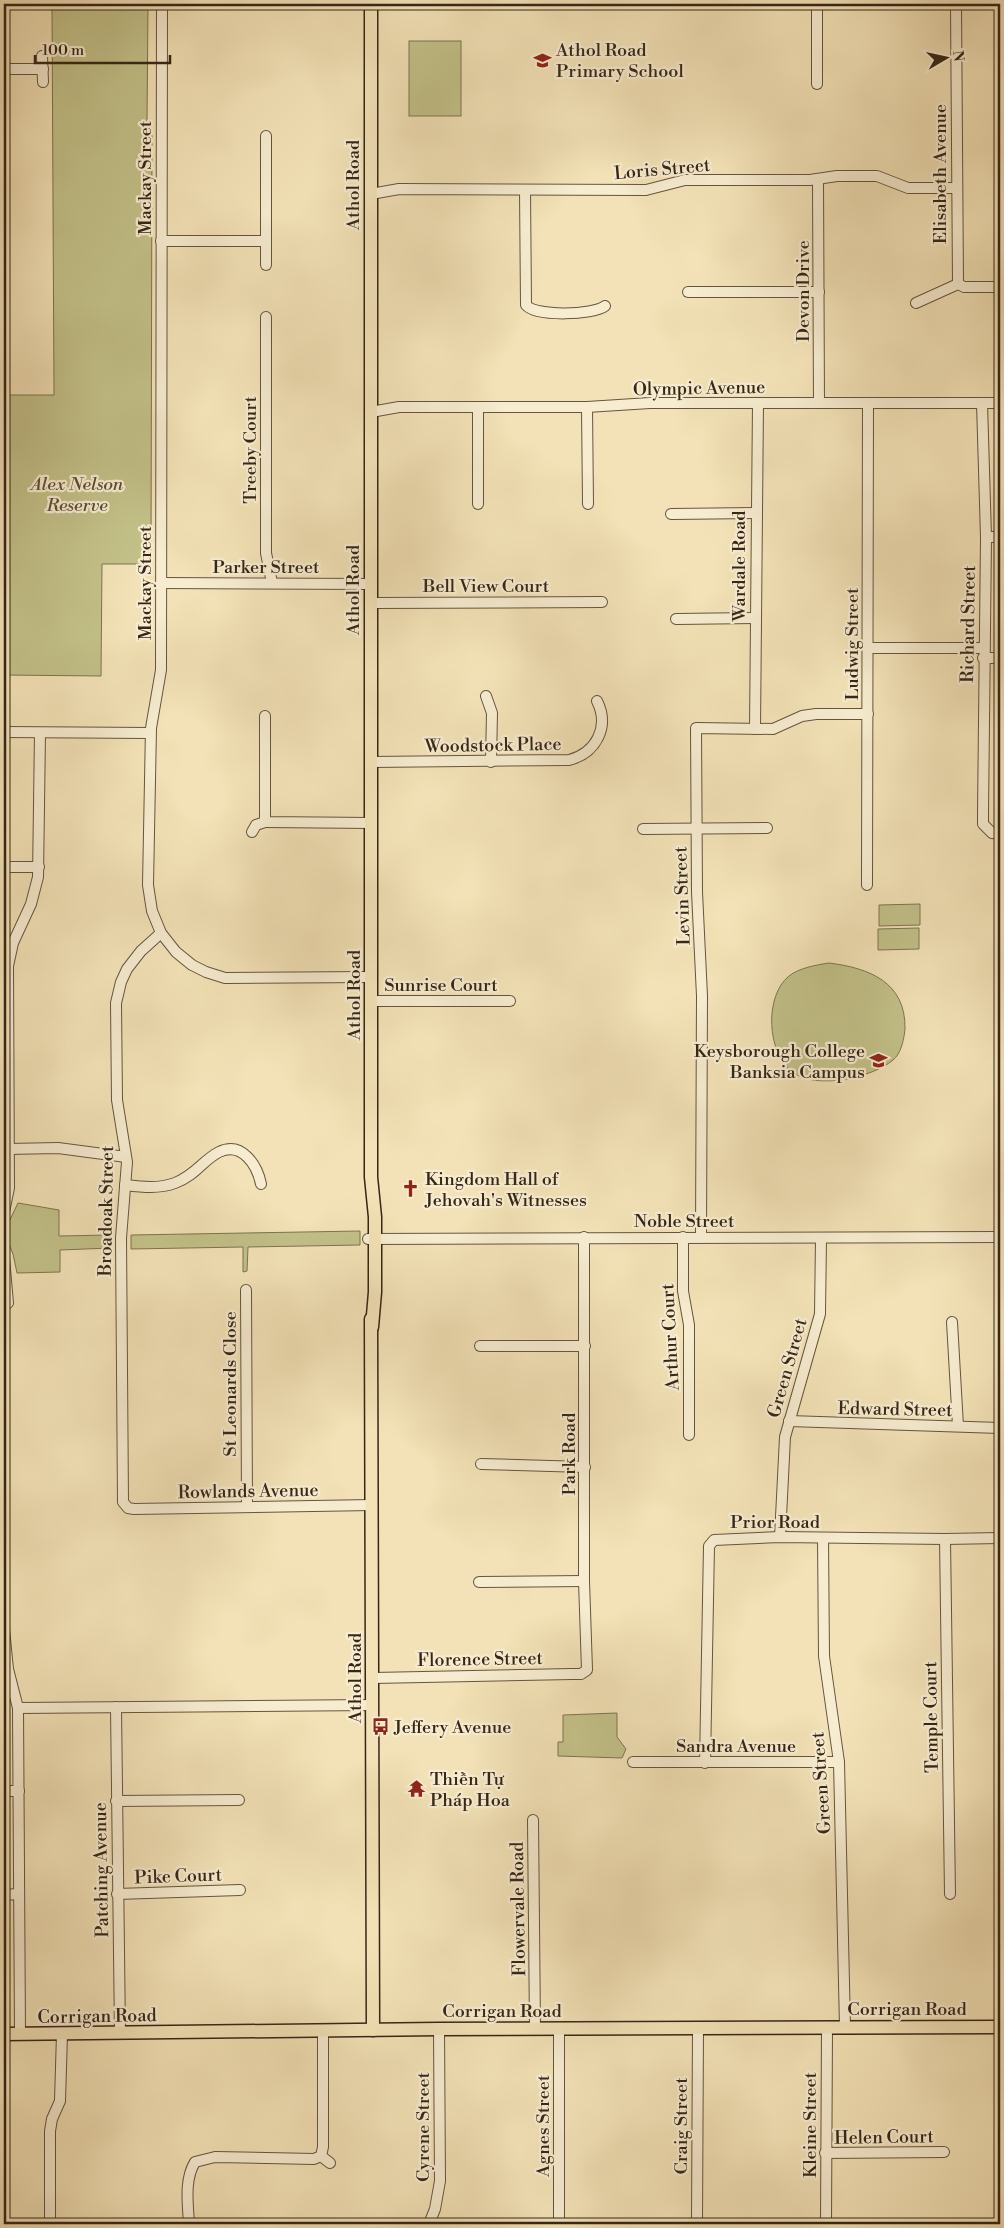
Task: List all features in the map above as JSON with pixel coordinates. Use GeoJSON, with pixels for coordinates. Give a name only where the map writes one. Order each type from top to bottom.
{"type":"FeatureCollection","features":[{"type":"Feature","properties":{"kind":"main road","name":"Athol Road"},"geometry":{"type":"LineString","coordinates":[[371,4],[371,1177],[368,1206],[372,1239],[368,1292],[372,1327],[373,2030]]}},
{"type":"Feature","properties":{"kind":"main road","name":"Corrigan Road"},"geometry":{"type":"LineString","coordinates":[[4,2034],[827,2026],[1000,2027]]}},
{"type":"Feature","properties":{"kind":"street","name":"Mackay Street"},"geometry":{"type":"LineString","coordinates":[[162,4],[161,679],[150,733],[148,894],[152,911],[161,933],[176,952],[192,965],[206,972],[225,978],[245,980],[371,977]]}},
{"type":"Feature","properties":{"kind":"street"},"geometry":{"type":"LineString","coordinates":[[817,4],[817,84]]}},
{"type":"Feature","properties":{"kind":"street","name":"Elisabeth Avenue"},"geometry":{"type":"LineString","coordinates":[[956,4],[958,284]]}},
{"type":"Feature","properties":{"kind":"street"},"geometry":{"type":"LineString","coordinates":[[42,56],[43,82]]}},
{"type":"Feature","properties":{"kind":"street"},"geometry":{"type":"LineString","coordinates":[[4,69],[43,69]]}},
{"type":"Feature","properties":{"kind":"street"},"geometry":{"type":"LineString","coordinates":[[266,136],[266,265]]}},
{"type":"Feature","properties":{"kind":"street","name":"Loris Street"},"geometry":{"type":"LineString","coordinates":[[370,188],[646,190],[685,180],[818,179],[831,176],[877,176],[908,188],[956,188]]}},
{"type":"Feature","properties":{"kind":"street","name":"Devon Drive"},"geometry":{"type":"LineString","coordinates":[[818,179],[819,403]]}},
{"type":"Feature","properties":{"kind":"street"},"geometry":{"type":"LineString","coordinates":[[525,190],[526,305],[533,311],[543,312],[588,312],[605,306]]}},
{"type":"Feature","properties":{"kind":"street"},"geometry":{"type":"LineString","coordinates":[[161,241],[266,241]]}},
{"type":"Feature","properties":{"kind":"street"},"geometry":{"type":"LineString","coordinates":[[916,303],[958,284],[964,287],[1000,287]]}},
{"type":"Feature","properties":{"kind":"street"},"geometry":{"type":"LineString","coordinates":[[688,292],[819,292]]}},
{"type":"Feature","properties":{"kind":"street","name":"Treeby Court"},"geometry":{"type":"LineString","coordinates":[[266,317],[266,553],[272,583]]}},
{"type":"Feature","properties":{"kind":"street","name":"Olympic Avenue"},"geometry":{"type":"LineString","coordinates":[[371,407],[588,407],[650,403],[1000,403]]}},
{"type":"Feature","properties":{"kind":"street","name":"Wardale Road"},"geometry":{"type":"LineString","coordinates":[[755,730],[758,403]]}},
{"type":"Feature","properties":{"kind":"street","name":"Richard Street"},"geometry":{"type":"LineString","coordinates":[[982,403],[986,537],[983,653],[983,824],[992,833],[1000,834]]}},
{"type":"Feature","properties":{"kind":"street","name":"Ludwig Street"},"geometry":{"type":"LineString","coordinates":[[867,885],[868,404]]}},
{"type":"Feature","properties":{"kind":"street"},"geometry":{"type":"LineString","coordinates":[[478,407],[478,504]]}},
{"type":"Feature","properties":{"kind":"street"},"geometry":{"type":"LineString","coordinates":[[588,407],[588,504]]}},
{"type":"Feature","properties":{"kind":"street"},"geometry":{"type":"LineString","coordinates":[[671,514],[756,513]]}},
{"type":"Feature","properties":{"kind":"street"},"geometry":{"type":"LineString","coordinates":[[986,537],[1000,537]]}},
{"type":"Feature","properties":{"kind":"street","name":"Parker Street"},"geometry":{"type":"LineString","coordinates":[[161,583],[371,584]]}},
{"type":"Feature","properties":{"kind":"street","name":"Bell View Court"},"geometry":{"type":"LineString","coordinates":[[371,603],[602,602]]}},
{"type":"Feature","properties":{"kind":"street"},"geometry":{"type":"LineString","coordinates":[[676,619],[755,618]]}},
{"type":"Feature","properties":{"kind":"street"},"geometry":{"type":"LineString","coordinates":[[868,648],[983,653],[1000,658]]}},
{"type":"Feature","properties":{"kind":"street"},"geometry":{"type":"LineString","coordinates":[[486,696],[492,713],[490,762]]}},
{"type":"Feature","properties":{"kind":"street","name":"Woodstock Place"},"geometry":{"type":"LineString","coordinates":[[371,762],[564,761],[582,756],[593,748],[601,731],[602,717],[597,701]]}},
{"type":"Feature","properties":{"kind":"street","name":"Levin Street"},"geometry":{"type":"LineString","coordinates":[[701,1237],[702,996],[696,830],[696,728],[773,729],[802,716],[816,714],[868,714]]}},
{"type":"Feature","properties":{"kind":"street"},"geometry":{"type":"LineString","coordinates":[[265,716],[265,822]]}},
{"type":"Feature","properties":{"kind":"street"},"geometry":{"type":"LineString","coordinates":[[4,732],[150,733]]}},
{"type":"Feature","properties":{"kind":"street"},"geometry":{"type":"LineString","coordinates":[[4,1212],[9,1195],[6,1125],[8,966],[13,943],[34,893],[39,867],[40,732]]}},
{"type":"Feature","properties":{"kind":"street"},"geometry":{"type":"LineString","coordinates":[[252,832],[256,825],[265,822],[371,823]]}},
{"type":"Feature","properties":{"kind":"street"},"geometry":{"type":"LineString","coordinates":[[643,829],[766,828]]}},
{"type":"Feature","properties":{"kind":"street"},"geometry":{"type":"LineString","coordinates":[[4,867],[39,867]]}},
{"type":"Feature","properties":{"kind":"street","name":"Broadoak Street"},"geometry":{"type":"LineString","coordinates":[[125,1506],[122,1498],[121,1238],[126,1157],[117,1100],[117,998],[127,969],[141,951],[161,933]]}},
{"type":"Feature","properties":{"kind":"street","name":"Sunrise Court"},"geometry":{"type":"LineString","coordinates":[[371,1001],[510,1001]]}},
{"type":"Feature","properties":{"kind":"street"},"geometry":{"type":"LineString","coordinates":[[8,1149],[58,1148],[126,1157]]}},
{"type":"Feature","properties":{"kind":"street"},"geometry":{"type":"LineString","coordinates":[[125,1185],[157,1187],[174,1184],[200,1169],[213,1155],[229,1150],[238,1151],[248,1157],[257,1170],[261,1184]]}},
{"type":"Feature","properties":{"kind":"street","name":"Park Road"},"geometry":{"type":"LineString","coordinates":[[584,1237],[584,1581],[586,1670]]}},
{"type":"Feature","properties":{"kind":"street","name":"Arthur Court"},"geometry":{"type":"LineString","coordinates":[[682,1237],[683,1292],[689,1324],[689,1436]]}},
{"type":"Feature","properties":{"kind":"street","name":"Noble Street"},"geometry":{"type":"LineString","coordinates":[[372,1239],[1000,1237]]}},
{"type":"Feature","properties":{"kind":"street","name":"Green Street"},"geometry":{"type":"LineString","coordinates":[[780,1537],[783,1455],[789,1421],[820,1314],[821,1238]]}},
{"type":"Feature","properties":{"kind":"street"},"geometry":{"type":"LineString","coordinates":[[4,1258],[8,1303]]}},
{"type":"Feature","properties":{"kind":"street","name":"St Leonards Close"},"geometry":{"type":"LineString","coordinates":[[246,1290],[247,1507]]}},
{"type":"Feature","properties":{"kind":"street"},"geometry":{"type":"LineString","coordinates":[[952,1322],[958,1426]]}},
{"type":"Feature","properties":{"kind":"street"},"geometry":{"type":"LineString","coordinates":[[480,1346],[585,1346]]}},
{"type":"Feature","properties":{"kind":"street","name":"Edward Street"},"geometry":{"type":"LineString","coordinates":[[789,1421],[1000,1428]]}},
{"type":"Feature","properties":{"kind":"street"},"geometry":{"type":"LineString","coordinates":[[481,1464],[585,1467]]}},
{"type":"Feature","properties":{"kind":"street","name":"Rowlands Avenue"},"geometry":{"type":"LineString","coordinates":[[125,1506],[134,1509],[372,1505]]}},
{"type":"Feature","properties":{"kind":"street","name":"Prior Road"},"geometry":{"type":"LineString","coordinates":[[705,1763],[709,1546],[714,1540],[723,1538],[780,1537],[1000,1538]]}},
{"type":"Feature","properties":{"kind":"street","name":"Green Street"},"geometry":{"type":"LineString","coordinates":[[823,1538],[824,1656],[839,1762],[845,2027]]}},
{"type":"Feature","properties":{"kind":"street","name":"Temple Court"},"geometry":{"type":"LineString","coordinates":[[946,1539],[950,1894]]}},
{"type":"Feature","properties":{"kind":"street"},"geometry":{"type":"LineString","coordinates":[[479,1582],[584,1581]]}},
{"type":"Feature","properties":{"kind":"street"},"geometry":{"type":"LineString","coordinates":[[4,1629],[6,1669],[18,1708],[20,2034]]}},
{"type":"Feature","properties":{"kind":"street","name":"Florence Street"},"geometry":{"type":"LineString","coordinates":[[373,1678],[581,1674],[586,1670]]}},
{"type":"Feature","properties":{"kind":"street"},"geometry":{"type":"LineString","coordinates":[[18,1708],[373,1705]]}},
{"type":"Feature","properties":{"kind":"street","name":"Patching Avenue"},"geometry":{"type":"LineString","coordinates":[[116,1707],[120,2033]]}},
{"type":"Feature","properties":{"kind":"street","name":"Sandra Avenue"},"geometry":{"type":"LineString","coordinates":[[633,1762],[839,1762]]}},
{"type":"Feature","properties":{"kind":"street"},"geometry":{"type":"LineString","coordinates":[[4,1791],[19,1791]]}},
{"type":"Feature","properties":{"kind":"street"},"geometry":{"type":"LineString","coordinates":[[116,1801],[239,1800]]}},
{"type":"Feature","properties":{"kind":"street","name":"Flowervale Road"},"geometry":{"type":"LineString","coordinates":[[533,1820],[535,2029]]}},
{"type":"Feature","properties":{"kind":"street","name":"Pike Court"},"geometry":{"type":"LineString","coordinates":[[117,1894],[240,1890]]}},
{"type":"Feature","properties":{"kind":"street"},"geometry":{"type":"LineString","coordinates":[[4,1894],[18,1894]]}},
{"type":"Feature","properties":{"kind":"street","name":"Kleine Street"},"geometry":{"type":"LineString","coordinates":[[826,2224],[827,2026]]}},
{"type":"Feature","properties":{"kind":"street","name":"Craig Street"},"geometry":{"type":"LineString","coordinates":[[697,2224],[698,2028]]}},
{"type":"Feature","properties":{"kind":"street","name":"Cyrene Street"},"geometry":{"type":"LineString","coordinates":[[429,2224],[435,2209],[440,2181],[439,2029]]}},
{"type":"Feature","properties":{"kind":"street","name":"Agnes Street"},"geometry":{"type":"LineString","coordinates":[[559,2029],[559,2224]]}},
{"type":"Feature","properties":{"kind":"street"},"geometry":{"type":"LineString","coordinates":[[321,2156],[323,2147],[323,2030]]}},
{"type":"Feature","properties":{"kind":"street"},"geometry":{"type":"LineString","coordinates":[[50,2224],[50,2131],[52,2119],[60,2101],[62,2034]]}},
{"type":"Feature","properties":{"kind":"street","name":"Helen Court"},"geometry":{"type":"LineString","coordinates":[[825,2154],[944,2152]]}},
{"type":"Feature","properties":{"kind":"street"},"geometry":{"type":"LineString","coordinates":[[321,2156],[330,2163]]}},
{"type":"Feature","properties":{"kind":"street"},"geometry":{"type":"LineString","coordinates":[[188,2224],[188,2183],[190,2171],[195,2162],[215,2157],[314,2158],[321,2156]]}},
{"type":"Feature","properties":{"kind":"green space","name":"Alex Nelson Reserve"},"geometry":{"type":"Polygon","coordinates":[[[52,4],[148,4],[147,123],[152,136],[151,564],[102,564],[101,676],[4,675],[4,395],[54,395],[52,4]]]}},
{"type":"Feature","properties":{"kind":"green space"},"geometry":{"type":"Polygon","coordinates":[[[409,41],[461,41],[461,116],[409,116],[409,41]]]}},
{"type":"Feature","properties":{"kind":"green space"},"geometry":{"type":"Polygon","coordinates":[[[920,904],[920,925],[879,926],[879,905],[920,904]]]}},
{"type":"Feature","properties":{"kind":"green space"},"geometry":{"type":"Polygon","coordinates":[[[919,928],[919,949],[878,950],[878,929],[919,928]]]}},
{"type":"Feature","properties":{"kind":"green space"},"geometry":{"type":"Polygon","coordinates":[[[829,963],[858,969],[882,980],[892,989],[899,1000],[904,1013],[905,1029],[900,1050],[893,1060],[872,1072],[844,1080],[829,1081],[802,1077],[792,1072],[784,1063],[777,1052],[773,1039],[772,1010],[775,997],[781,985],[789,976],[803,969],[829,963]]]}},
{"type":"Feature","properties":{"kind":"green space"},"geometry":{"type":"Polygon","coordinates":[[[18,1203],[59,1210],[59,1236],[110,1235],[110,1248],[60,1250],[60,1272],[17,1273],[13,1254],[4,1232],[18,1203]]]}},
{"type":"Feature","properties":{"kind":"green space"},"geometry":{"type":"Polygon","coordinates":[[[360,1231],[360,1245],[248,1247],[247,1271],[243,1272],[243,1247],[131,1249],[131,1235],[360,1231]]]}},
{"type":"Feature","properties":{"kind":"green space"},"geometry":{"type":"Polygon","coordinates":[[[617,1713],[617,1737],[626,1749],[622,1758],[558,1756],[558,1742],[563,1742],[563,1715],[617,1713]]]}},
{"type":"Feature","properties":{"kind":"place","name":"Athol Road Primary School"},"geometry":{"type":"Point","coordinates":[542,60]}},
{"type":"Feature","properties":{"kind":"place","name":"Keysborough College Banksia Campus"},"geometry":{"type":"Point","coordinates":[879,1061]}},
{"type":"Feature","properties":{"kind":"place","name":"Kingdom Hall of Jehovah's Witnesses"},"geometry":{"type":"Point","coordinates":[411,1189]}},
{"type":"Feature","properties":{"kind":"place","name":"Jeffery Avenue"},"geometry":{"type":"Point","coordinates":[380,1727]}},
{"type":"Feature","properties":{"kind":"place","name":"Thiền Tự Pháp Hoa"},"geometry":{"type":"Point","coordinates":[416,1789]}}]}
